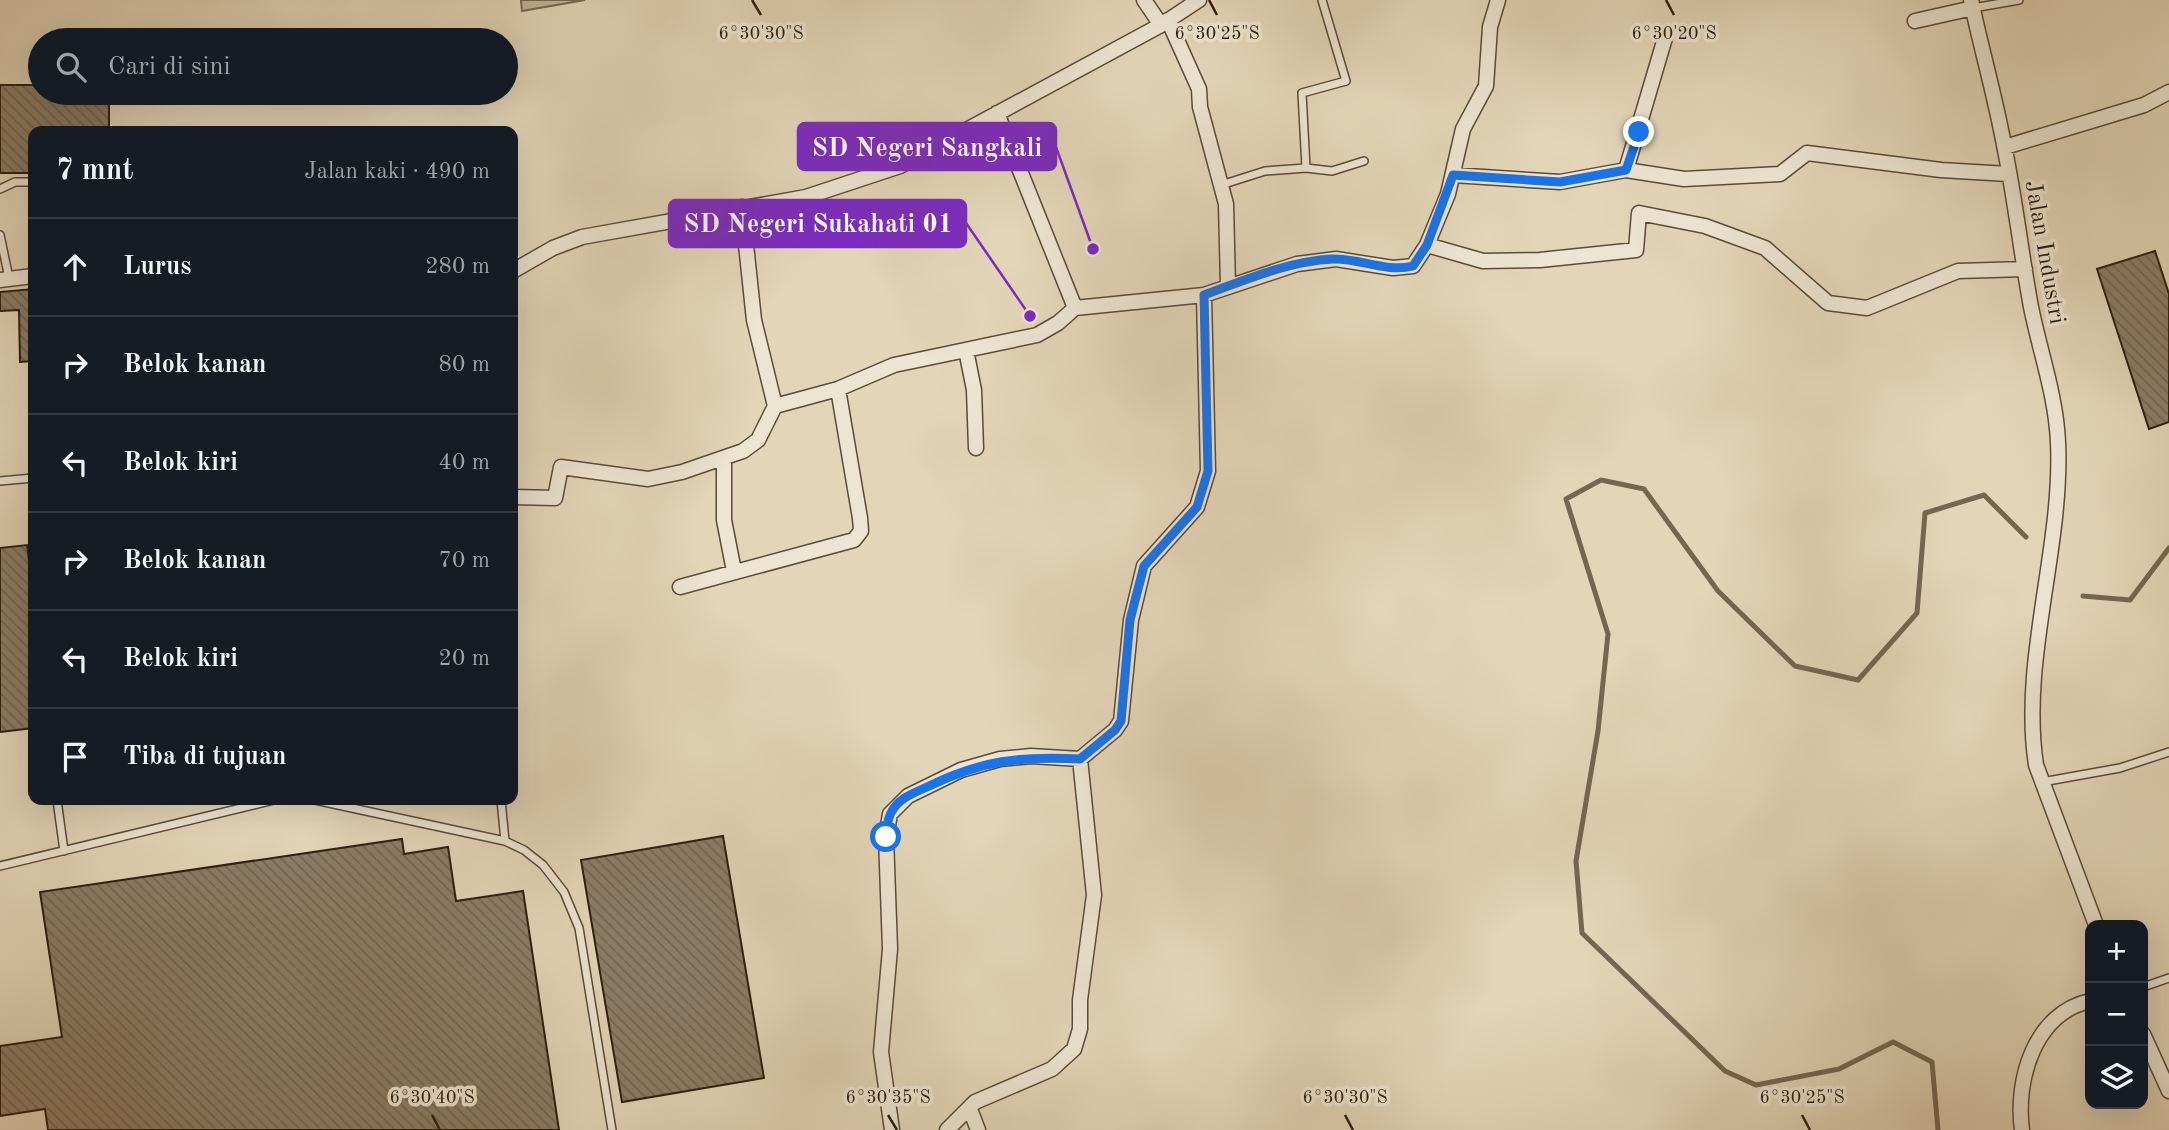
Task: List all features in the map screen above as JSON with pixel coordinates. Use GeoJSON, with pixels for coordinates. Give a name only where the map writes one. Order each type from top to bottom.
{"type":"FeatureCollection","features":[{"type":"Feature","properties":{"kind":"street"},"geometry":{"type":"LineString","coordinates":[[1144,0],[1165,23],[1199,89],[1200,107],[1226,204],[1228,286]]}},
{"type":"Feature","properties":{"kind":"street"},"geometry":{"type":"LineString","coordinates":[[518,268],[553,248],[582,237],[831,190],[900,166],[1165,23],[1199,0]]}},
{"type":"Feature","properties":{"kind":"street"},"geometry":{"type":"LineString","coordinates":[[775,406],[838,388],[894,365],[1038,335],[1075,308],[1204,295],[1297,264],[1336,259],[1406,268],[1419,260],[1427,245],[1453,175],[1463,129],[1486,86],[1490,27],[1498,0]]}},
{"type":"Feature","properties":{"kind":"street"},"geometry":{"type":"LineString","coordinates":[[1914,21],[1972,4]]}},
{"type":"Feature","properties":{"kind":"street","name":"Jalan Industri"},"geometry":{"type":"LineString","coordinates":[[1972,4],[2005,147],[2025,269],[2051,391],[2058,442],[2054,514],[2037,664],[2033,748],[2042,782],[2094,920]]}},
{"type":"Feature","properties":{"kind":"street"},"geometry":{"type":"LineString","coordinates":[[1626,170],[1665,38]]}},
{"type":"Feature","properties":{"kind":"street"},"geometry":{"type":"LineString","coordinates":[[2005,147],[2144,106],[2169,92]]}},
{"type":"Feature","properties":{"kind":"street"},"geometry":{"type":"LineString","coordinates":[[997,113],[1075,308]]}},
{"type":"Feature","properties":{"kind":"street"},"geometry":{"type":"LineString","coordinates":[[1453,175],[1560,182],[1626,170],[1684,179],[1780,174],[1807,153],[1941,170],[2008,173]]}},
{"type":"Feature","properties":{"kind":"street"},"geometry":{"type":"LineString","coordinates":[[518,497],[555,498],[561,467],[648,479],[682,472],[724,458],[743,451],[758,440],[775,406],[754,320],[743,207]]}},
{"type":"Feature","properties":{"kind":"street"},"geometry":{"type":"LineString","coordinates":[[1427,245],[1483,261],[1540,260],[1636,250],[1639,213],[1706,226],[1765,247],[1828,303],[1867,308],[1958,271],[2025,269]]}},
{"type":"Feature","properties":{"kind":"street"},"geometry":{"type":"LineString","coordinates":[[4,279],[28,277]]}},
{"type":"Feature","properties":{"kind":"street"},"geometry":{"type":"LineString","coordinates":[[892,1130],[881,1072],[881,1041],[890,949],[886,837],[890,814],[908,796],[961,771],[1000,760],[1031,756],[1080,759],[1115,730],[1121,721],[1130,620],[1144,566],[1197,507],[1208,471],[1204,295]]}},
{"type":"Feature","properties":{"kind":"street"},"geometry":{"type":"LineString","coordinates":[[966,350],[974,390],[975,449]]}},
{"type":"Feature","properties":{"kind":"street"},"geometry":{"type":"LineString","coordinates":[[680,587],[854,540],[861,531],[838,388]]}},
{"type":"Feature","properties":{"kind":"street"},"geometry":{"type":"LineString","coordinates":[[724,458],[724,520],[734,571]]}},
{"type":"Feature","properties":{"kind":"street"},"geometry":{"type":"LineString","coordinates":[[947,1130],[975,1102],[1052,1069],[1074,1049],[1080,1030],[1080,1000],[1094,895],[1080,759]]}},
{"type":"Feature","properties":{"kind":"street"},"geometry":{"type":"LineString","coordinates":[[2022,1130],[2026,1072],[2040,1034],[2056,1014],[2085,1003]]}},
{"type":"Feature","properties":{"kind":"street"},"geometry":{"type":"LineString","coordinates":[[2148,1045],[2169,1091]]}},
{"type":"Feature","properties":{"kind":"street"},"geometry":{"type":"LineString","coordinates":[[970,1109],[978,1130]]}},
{"type":"Feature","properties":{"kind":"lane"},"geometry":{"type":"LineString","coordinates":[[1306,168],[1302,93],[1346,81],[1322,0]]}},
{"type":"Feature","properties":{"kind":"lane"},"geometry":{"type":"LineString","coordinates":[[1972,4],[2019,0]]}},
{"type":"Feature","properties":{"kind":"lane"},"geometry":{"type":"LineString","coordinates":[[1221,185],[1265,171],[1306,168],[1332,171],[1364,161]]}},
{"type":"Feature","properties":{"kind":"lane"},"geometry":{"type":"LineString","coordinates":[[0,189],[16,182],[28,182]]}},
{"type":"Feature","properties":{"kind":"lane"},"geometry":{"type":"LineString","coordinates":[[0,235],[4,279]]}},
{"type":"Feature","properties":{"kind":"lane"},"geometry":{"type":"LineString","coordinates":[[0,481],[28,478]]}},
{"type":"Feature","properties":{"kind":"lane"},"geometry":{"type":"LineString","coordinates":[[2042,782],[2120,768],[2169,752]]}},
{"type":"Feature","properties":{"kind":"lane"},"geometry":{"type":"LineString","coordinates":[[58,805],[64,851]]}},
{"type":"Feature","properties":{"kind":"lane"},"geometry":{"type":"LineString","coordinates":[[0,866],[253,805]]}},
{"type":"Feature","properties":{"kind":"lane"},"geometry":{"type":"LineString","coordinates":[[338,805],[505,841],[524,850],[544,865],[564,892],[579,928],[612,1130]]}},
{"type":"Feature","properties":{"kind":"lane"},"geometry":{"type":"LineString","coordinates":[[501,805],[505,841]]}},
{"type":"Feature","properties":{"kind":"lane"},"geometry":{"type":"LineString","coordinates":[[2148,985],[2169,978]]}},
{"type":"Feature","properties":{"kind":"shaded area"},"geometry":{"type":"Polygon","coordinates":[[[521,0],[585,0],[522,11],[521,0]]]}},
{"type":"Feature","properties":{"kind":"building"},"geometry":{"type":"Polygon","coordinates":[[[0,85],[28,85],[28,105],[109,105],[109,126],[28,126],[28,173],[0,173],[0,85]]]}},
{"type":"Feature","properties":{"kind":"building"},"geometry":{"type":"Polygon","coordinates":[[[2155,251],[2169,294],[2169,422],[2149,429],[2097,269],[2155,251]]]}},
{"type":"Feature","properties":{"kind":"building"},"geometry":{"type":"Polygon","coordinates":[[[28,289],[28,361],[20,362],[19,310],[0,311],[0,292],[28,289]]]}},
{"type":"Feature","properties":{"kind":"building"},"geometry":{"type":"Polygon","coordinates":[[[27,545],[28,729],[0,732],[0,548],[27,545]]]}},
{"type":"Feature","properties":{"kind":"building"},"geometry":{"type":"Polygon","coordinates":[[[723,836],[764,1078],[622,1102],[581,860],[723,836]]]}},
{"type":"Feature","properties":{"kind":"building"},"geometry":{"type":"Polygon","coordinates":[[[402,839],[404,854],[448,847],[456,901],[523,891],[559,1130],[48,1130],[45,1109],[0,1116],[0,1046],[62,1037],[40,892],[402,839]]]}},
{"type":"Feature","properties":{"kind":"waterway"},"geometry":{"type":"LineString","coordinates":[[1938,1130],[1932,1062],[1893,1042],[1839,1069],[1756,1085],[1725,1071],[1582,933],[1576,861],[1598,731],[1608,634],[1566,499],[1601,480],[1644,489],[1718,591],[1795,666],[1858,680],[1917,613],[1925,513],[1984,495],[2026,537]]}},
{"type":"Feature","properties":{"kind":"waterway"},"geometry":{"type":"LineString","coordinates":[[2083,596],[2130,600],[2169,548]]}},
{"type":"Feature","properties":{"kind":"place","name":"SD Negeri Sangkali"},"geometry":{"type":"Point","coordinates":[1093,249]}},
{"type":"Feature","properties":{"kind":"place","name":"SD Negeri Sukahati 01"},"geometry":{"type":"Point","coordinates":[1030,316]}},
{"type":"Feature","properties":{"kind":"route"},"geometry":{"type":"LineString","coordinates":[[886,837],[890,814],[897,804],[908,796],[961,771],[1000,760],[1031,756],[1080,759],[1115,730],[1121,721],[1124,666],[1136,588],[1144,566],[1153,554],[1197,507],[1208,471],[1204,295],[1297,264],[1336,259],[1393,268],[1413,266],[1427,245],[1453,175],[1560,182],[1626,170],[1639,132]]}}]}
